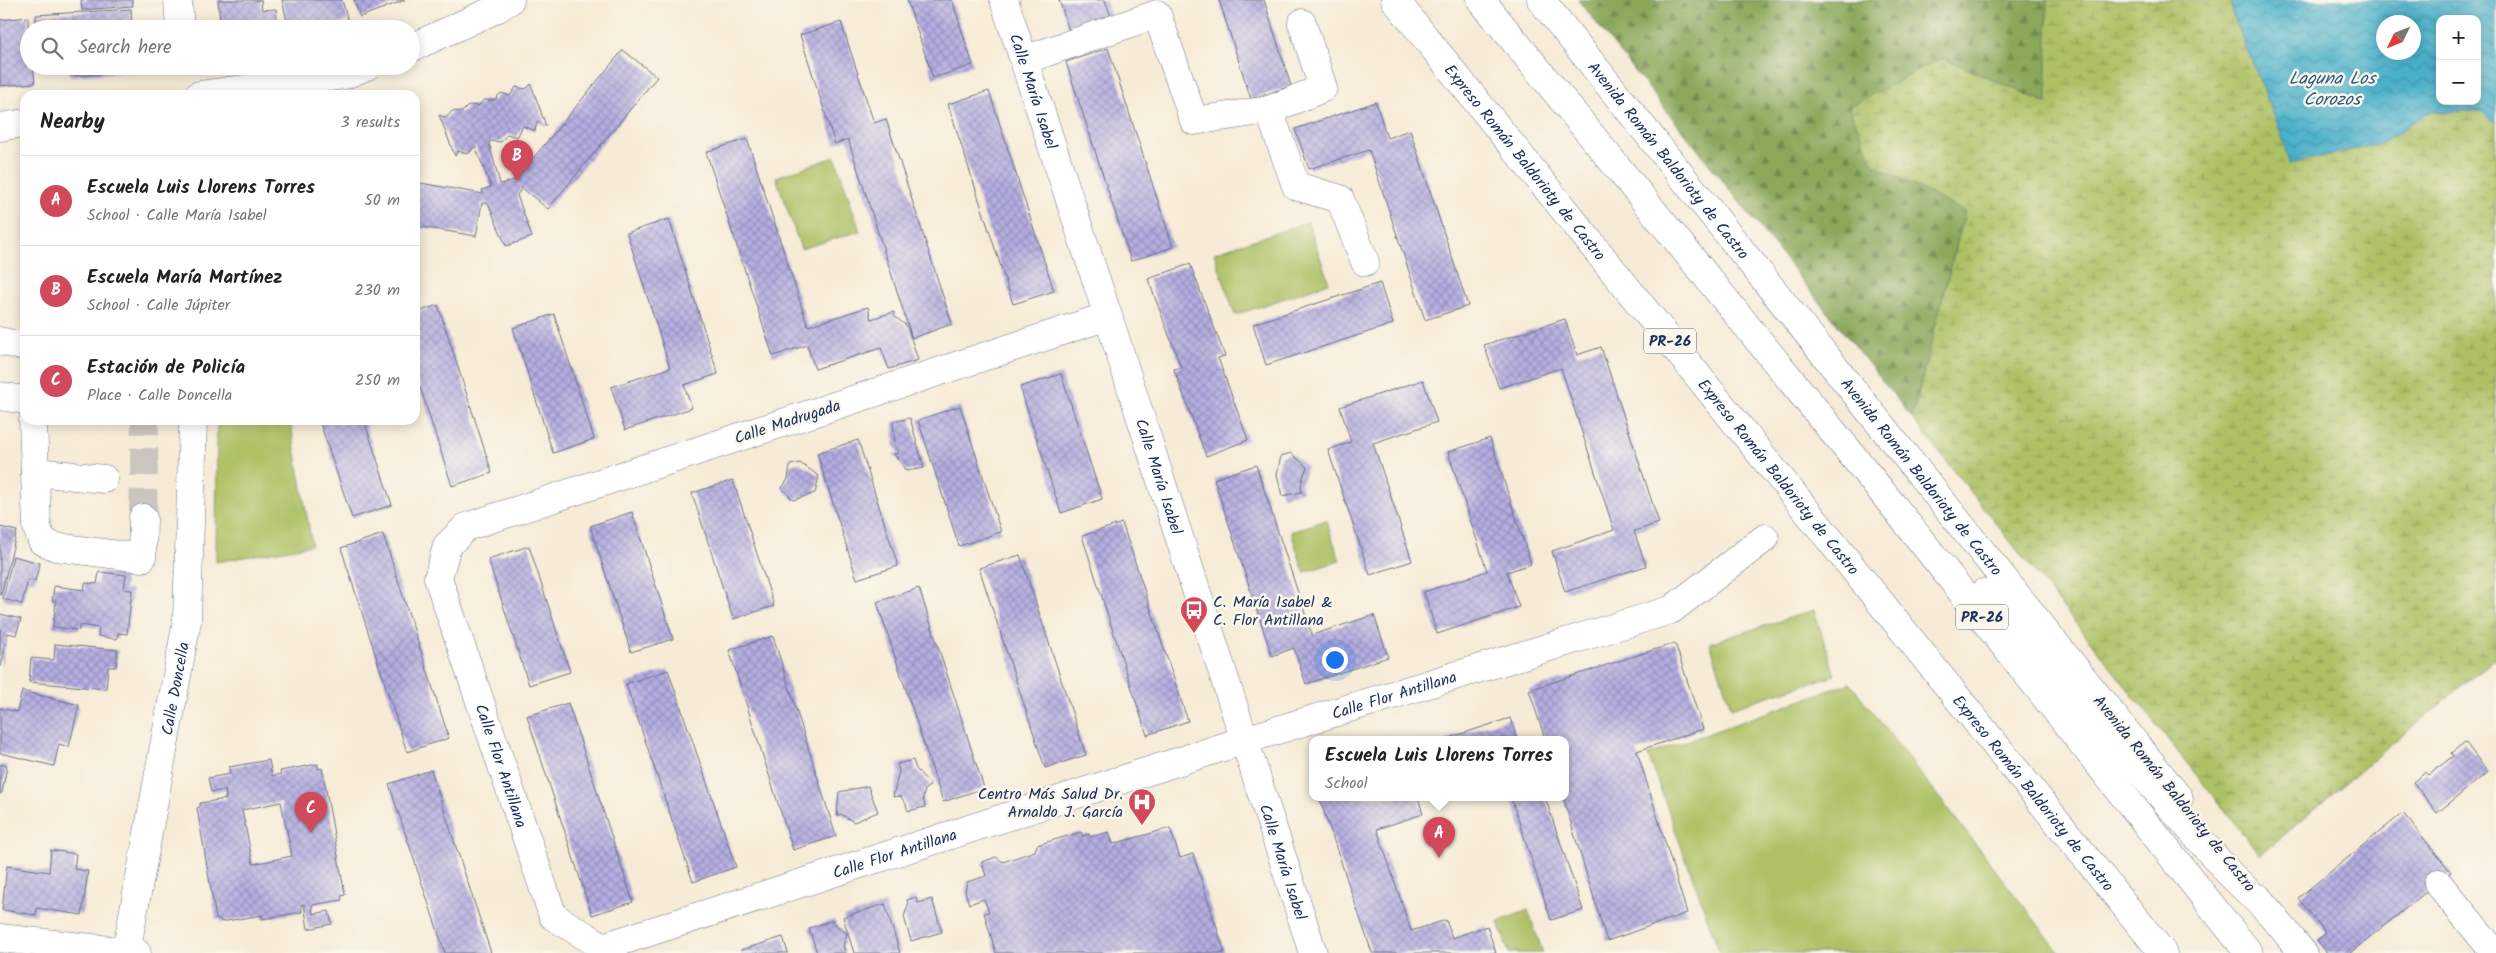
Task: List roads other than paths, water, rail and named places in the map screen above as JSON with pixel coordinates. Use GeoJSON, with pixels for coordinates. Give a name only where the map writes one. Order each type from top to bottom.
{"type":"FeatureCollection","features":[{"type":"Feature","properties":{"kind":"main road"},"geometry":{"type":"LineString","coordinates":[[178,0],[179,20]]}},
{"type":"Feature","properties":{"kind":"main road"},"geometry":{"type":"LineString","coordinates":[[420,44],[498,8],[510,0]]}},
{"type":"Feature","properties":{"kind":"main road","name":"Calle María Isabel"},"geometry":{"type":"LineString","coordinates":[[1004,0],[1313,953]]}},
{"type":"Feature","properties":{"kind":"main road","name":"Expreso Román Baldorioty de Castro"},"geometry":{"type":"LineString","coordinates":[[1395,0],[2163,953]]}},
{"type":"Feature","properties":{"kind":"main road","name":"PR-26"},"geometry":{"type":"LineString","coordinates":[[1481,0],[1887,498],[2249,953]]}},
{"type":"Feature","properties":{"kind":"main road","name":"Avenida Román Baldorioty de Castro"},"geometry":{"type":"LineString","coordinates":[[1541,0],[2303,953]]}},
{"type":"Feature","properties":{"kind":"main road"},"geometry":{"type":"LineString","coordinates":[[1024,60],[1157,14],[1194,121],[1269,110],[1323,88],[1302,23]]}},
{"type":"Feature","properties":{"kind":"main road"},"geometry":{"type":"LineString","coordinates":[[236,90],[345,75]]}},
{"type":"Feature","properties":{"kind":"main road"},"geometry":{"type":"LineString","coordinates":[[1269,110],[1296,186],[1340,199],[1365,262]]}},
{"type":"Feature","properties":{"kind":"main road"},"geometry":{"type":"LineString","coordinates":[[0,127],[20,124]]}},
{"type":"Feature","properties":{"kind":"main road","name":"Calle Madrugada"},"geometry":{"type":"LineString","coordinates":[[466,527],[1108,316]]}},
{"type":"Feature","properties":{"kind":"main road"},"geometry":{"type":"LineString","coordinates":[[0,341],[20,346]]}},
{"type":"Feature","properties":{"kind":"main road"},"geometry":{"type":"LineString","coordinates":[[0,396],[20,399]]}},
{"type":"Feature","properties":{"kind":"main road"},"geometry":{"type":"LineString","coordinates":[[33,425],[37,527],[42,541],[56,547],[142,558],[143,518]]}},
{"type":"Feature","properties":{"kind":"main road","name":"Calle Doncella"},"geometry":{"type":"LineString","coordinates":[[130,952],[187,621],[193,425]]}},
{"type":"Feature","properties":{"kind":"main road"},"geometry":{"type":"LineString","coordinates":[[35,472],[104,479]]}},
{"type":"Feature","properties":{"kind":"main road"},"geometry":{"type":"LineString","coordinates":[[1887,498],[1996,605],[2228,872],[2274,917]]}},
{"type":"Feature","properties":{"kind":"main road","name":"Calle Flor Antillana"},"geometry":{"type":"LineString","coordinates":[[466,527],[447,546],[438,578],[552,916],[602,947],[1245,740],[1671,610],[1765,538]]}},
{"type":"Feature","properties":{"kind":"main road"},"geometry":{"type":"LineString","coordinates":[[2438,883],[2495,953]]}},
{"type":"Feature","properties":{"kind":"main road"},"geometry":{"type":"LineString","coordinates":[[0,938],[130,952]]}},
{"type":"Feature","properties":{"kind":"water","name":"Laguna Los Corozos"},"geometry":{"type":"Polygon","coordinates":[[[2231,0],[2496,0],[2496,122],[2481,111],[2428,112],[2382,143],[2289,164],[2281,132],[2232,13],[2231,0]]]}},
{"type":"Feature","properties":{"kind":"tunnel"},"geometry":{"type":"LineString","coordinates":[[143,518],[145,425]]}},
{"type":"Feature","properties":{"kind":"place","name":"Escuela María Martínez"},"geometry":{"type":"Point","coordinates":[517,181]}},
{"type":"Feature","properties":{"kind":"place","name":"C. María Isabel & C. Flor Antillana"},"geometry":{"type":"Point","coordinates":[1194,634]}},
{"type":"Feature","properties":{"kind":"place","name":"Centro Más Salud Dr. Arnaldo J. García"},"geometry":{"type":"Point","coordinates":[1142,826]}},
{"type":"Feature","properties":{"kind":"place","name":"Estación de Policía"},"geometry":{"type":"Point","coordinates":[311,833]}},
{"type":"Feature","properties":{"kind":"place","name":"Escuela Luis Llorens Torres"},"geometry":{"type":"Point","coordinates":[1439,858]}}]}
